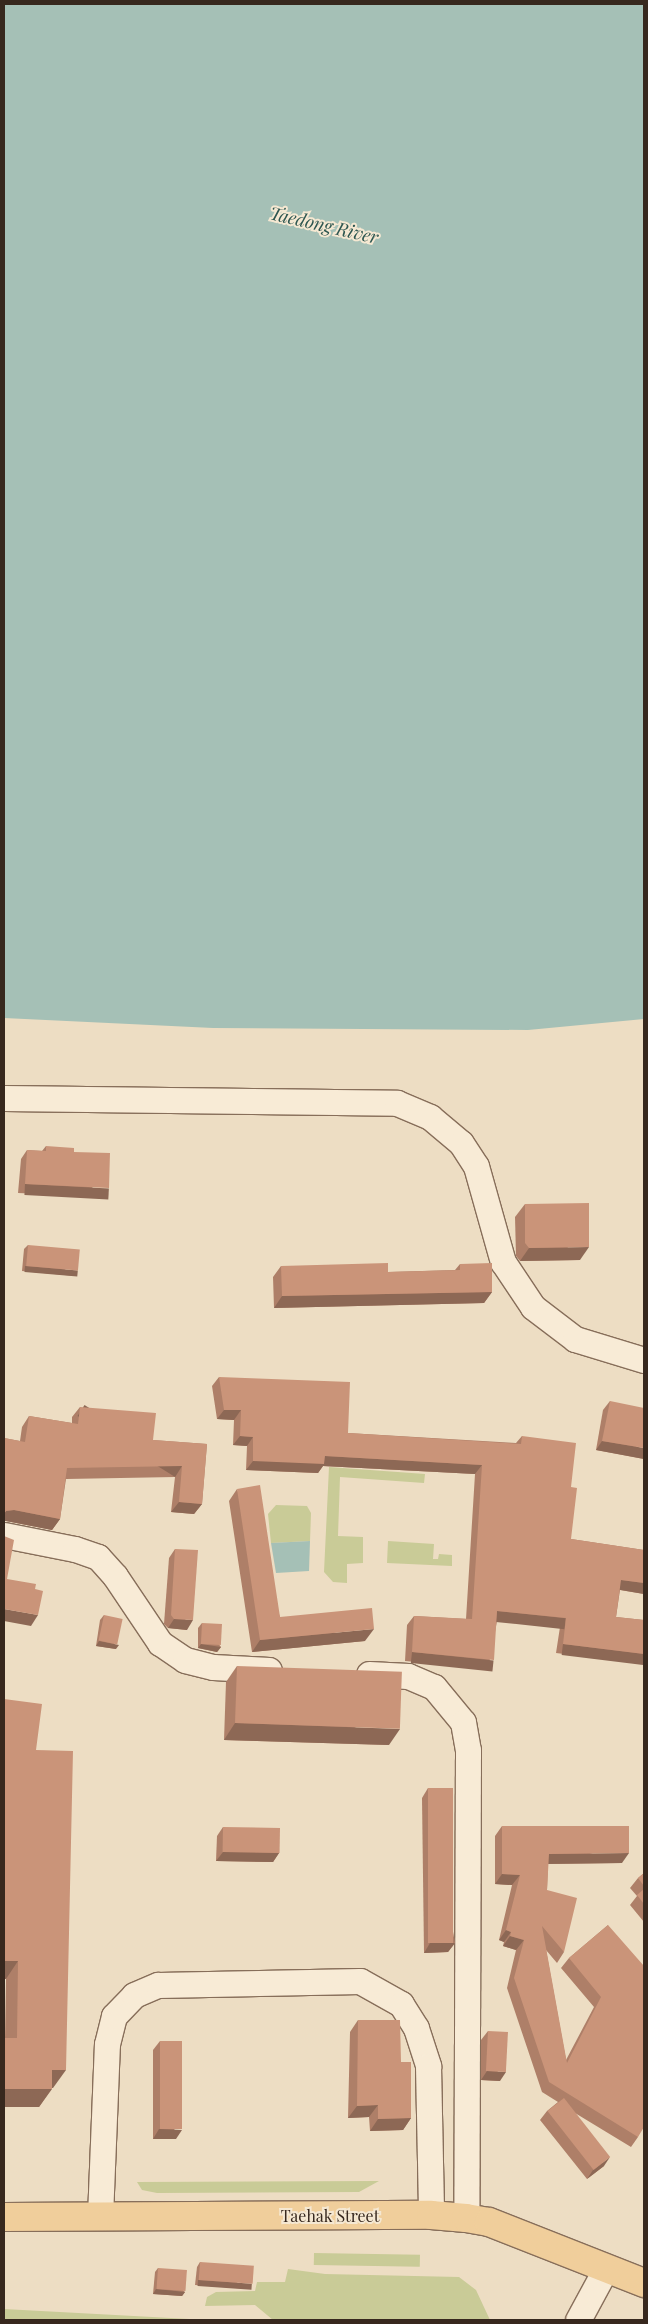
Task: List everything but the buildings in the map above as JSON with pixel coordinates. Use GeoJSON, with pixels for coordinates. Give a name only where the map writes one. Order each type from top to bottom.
{"type":"FeatureCollection","features":[{"type":"Feature","properties":{"kind":"main road","name":"Taehak Street"},"geometry":{"type":"LineString","coordinates":[[4,2217],[431,2215],[466,2218],[489,2222],[606,2270],[644,2283]]}},
{"type":"Feature","properties":{"kind":"street"},"geometry":{"type":"LineString","coordinates":[[4,1098],[397,1104],[430,1117],[461,1143],[476,1166],[503,1262],[533,1307],[574,1339],[644,1360]]}},
{"type":"Feature","properties":{"kind":"street"},"geometry":{"type":"LineString","coordinates":[[4,1535],[75,1549],[98,1557],[115,1576],[160,1643],[185,1660],[213,1667],[291,1671]]}},
{"type":"Feature","properties":{"kind":"street"},"geometry":{"type":"LineString","coordinates":[[349,1673],[408,1676],[434,1687],[463,1722],[468,1750],[466,2218]]}},
{"type":"Feature","properties":{"kind":"street"},"geometry":{"type":"LineString","coordinates":[[100,2217],[107,2044],[114,2016],[134,1995],[158,1985],[360,1981],[401,2004],[416,2028],[428,2066],[431,2215]]}},
{"type":"Feature","properties":{"kind":"street"},"geometry":{"type":"LineString","coordinates":[[578,2320],[606,2270]]}},
{"type":"Feature","properties":{"kind":"green space"},"geometry":{"type":"Polygon","coordinates":[[[329,1467],[425,1474],[424,1483],[340,1477],[338,1536],[363,1537],[363,1563],[347,1564],[347,1583],[333,1582],[324,1572],[329,1467]]]}},
{"type":"Feature","properties":{"kind":"green space"},"geometry":{"type":"Polygon","coordinates":[[[276,1505],[307,1506],[311,1513],[310,1541],[271,1543],[268,1514],[276,1505]]]}},
{"type":"Feature","properties":{"kind":"green space"},"geometry":{"type":"Polygon","coordinates":[[[388,1541],[434,1544],[433,1559],[438,1559],[439,1554],[452,1555],[452,1566],[387,1563],[388,1541]]]}},
{"type":"Feature","properties":{"kind":"green space"},"geometry":{"type":"Polygon","coordinates":[[[379,2181],[359,2192],[157,2193],[142,2190],[137,2182],[379,2181]]]}},
{"type":"Feature","properties":{"kind":"green space"},"geometry":{"type":"Polygon","coordinates":[[[314,2253],[420,2255],[420,2267],[314,2265],[314,2253]]]}},
{"type":"Feature","properties":{"kind":"green space"},"geometry":{"type":"Polygon","coordinates":[[[288,2269],[325,2274],[459,2277],[476,2290],[490,2320],[273,2320],[255,2305],[205,2306],[207,2297],[216,2292],[255,2291],[257,2282],[285,2282],[288,2269]]]}},
{"type":"Feature","properties":{"kind":"green space"},"geometry":{"type":"Polygon","coordinates":[[[4,2309],[208,2320],[4,2320],[4,2309]]]}},
{"type":"Feature","properties":{"kind":"water","name":"Taedong River"},"geometry":{"type":"Polygon","coordinates":[[[4,4],[644,4],[644,1019],[528,1030],[213,1028],[4,1018],[4,4]]]}},
{"type":"Feature","properties":{"kind":"water"},"geometry":{"type":"Polygon","coordinates":[[[310,1541],[309,1571],[276,1573],[271,1543],[310,1541]]]}}]}
